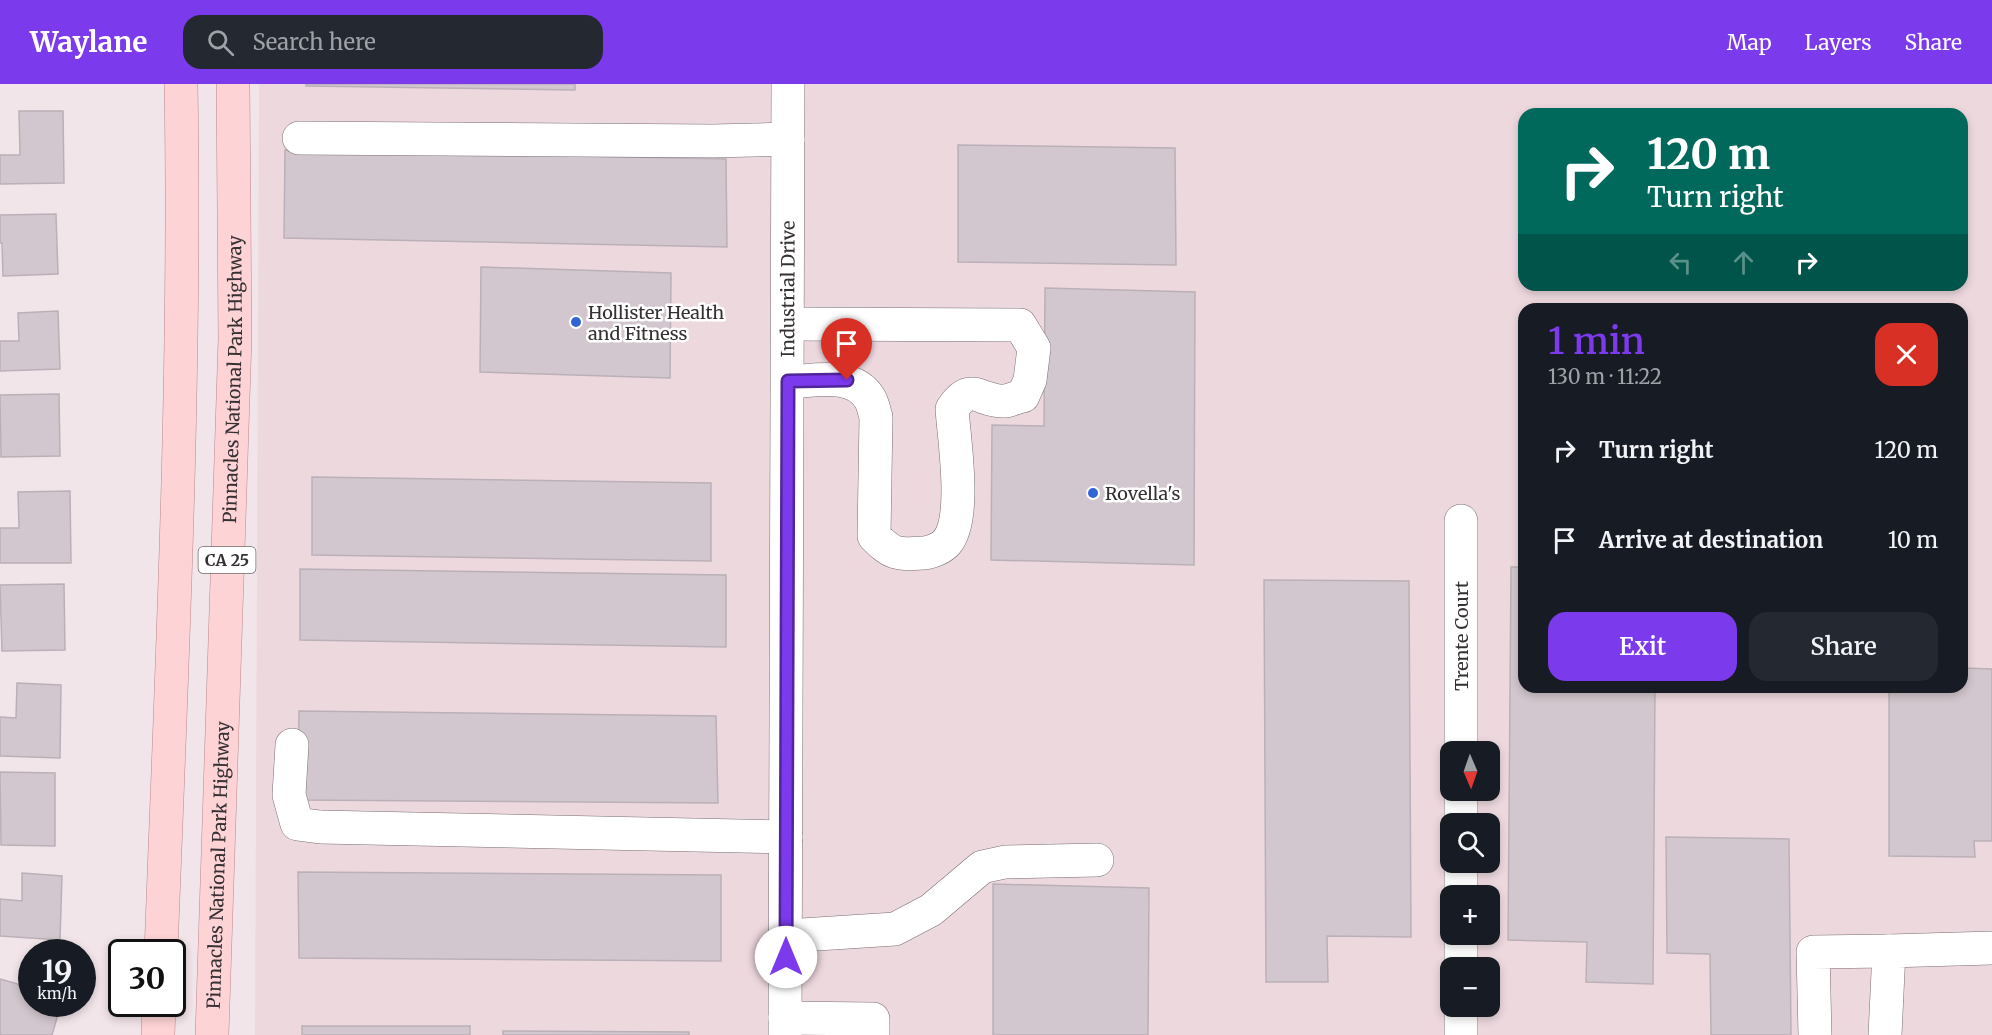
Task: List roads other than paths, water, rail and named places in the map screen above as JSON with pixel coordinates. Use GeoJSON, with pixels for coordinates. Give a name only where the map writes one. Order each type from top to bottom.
{"type":"FeatureCollection","features":[{"type":"Feature","properties":{"kind":"main road","name":"CA 25"},"geometry":{"type":"LineString","coordinates":[[162,939],[182,348],[181,84]]}},
{"type":"Feature","properties":{"kind":"main road","name":"Pinnacles National Park Highway"},"geometry":{"type":"LineString","coordinates":[[212,1035],[235,338],[233,84]]}},
{"type":"Feature","properties":{"kind":"main road"},"geometry":{"type":"LineString","coordinates":[[158,1035],[159,1017]]}},
{"type":"Feature","properties":{"kind":"street","name":"Industrial Drive"},"geometry":{"type":"LineString","coordinates":[[785,1027],[788,84]]}},
{"type":"Feature","properties":{"kind":"street"},"geometry":{"type":"LineString","coordinates":[[299,138],[713,141],[788,139]]}},
{"type":"Feature","properties":{"kind":"street"},"geometry":{"type":"LineString","coordinates":[[788,324],[1020,325],[1034,348],[1030,380],[1023,396],[1003,401],[973,393],[959,398],[952,409],[959,505],[956,522],[947,542],[930,553],[906,555],[889,551],[874,536],[876,417],[865,392],[859,385],[847,380],[788,381]]}},
{"type":"Feature","properties":{"kind":"street","name":"Trente Court"},"geometry":{"type":"LineString","coordinates":[[1461,521],[1461,741]]}},
{"type":"Feature","properties":{"kind":"street"},"geometry":{"type":"LineString","coordinates":[[292,745],[289,795],[297,824],[320,827],[786,837]]}},
{"type":"Feature","properties":{"kind":"street"},"geometry":{"type":"LineString","coordinates":[[786,936],[895,929],[931,910],[982,867],[1005,862],[1097,860]]}},
{"type":"Feature","properties":{"kind":"street"},"geometry":{"type":"LineString","coordinates":[[1815,1035],[1813,952],[1992,948]]}},
{"type":"Feature","properties":{"kind":"street"},"geometry":{"type":"LineString","coordinates":[[1885,1035],[1889,951]]}},
{"type":"Feature","properties":{"kind":"street"},"geometry":{"type":"LineString","coordinates":[[1461,1017],[1461,1035]]}},
{"type":"Feature","properties":{"kind":"street"},"geometry":{"type":"LineString","coordinates":[[785,1027],[873,1019],[873,1035]]}},
{"type":"Feature","properties":{"kind":"place","name":"Hollister Health and Fitness"},"geometry":{"type":"Point","coordinates":[576,322]}},
{"type":"Feature","properties":{"kind":"place","name":"Rovella's"},"geometry":{"type":"Point","coordinates":[1093,493]}}]}
